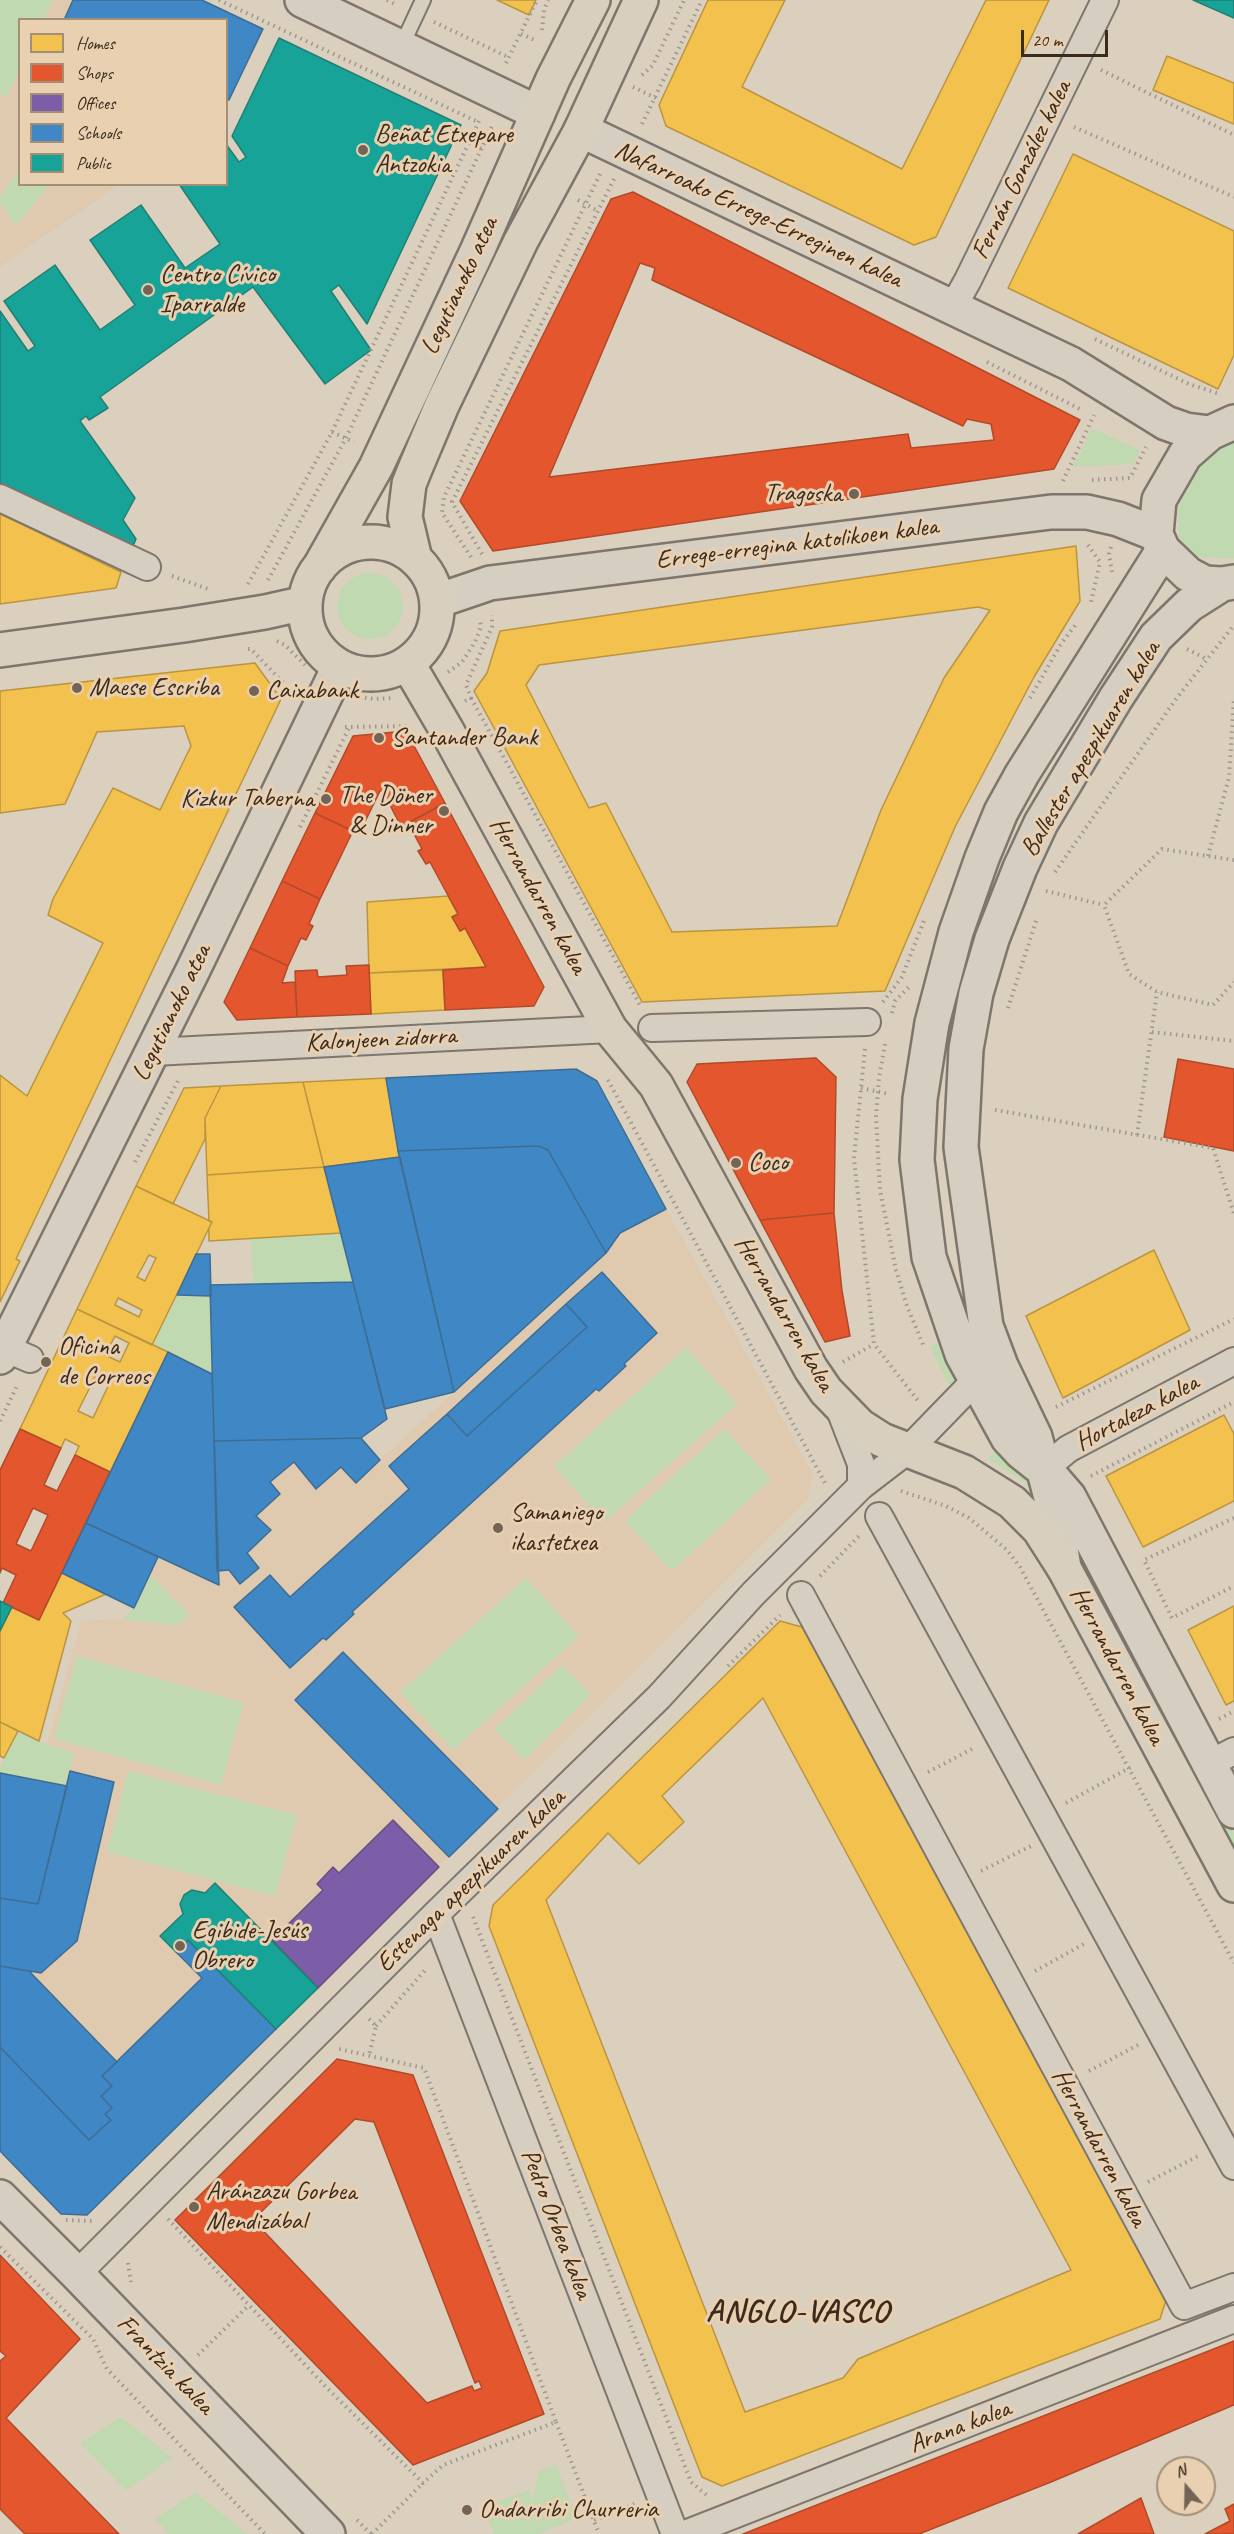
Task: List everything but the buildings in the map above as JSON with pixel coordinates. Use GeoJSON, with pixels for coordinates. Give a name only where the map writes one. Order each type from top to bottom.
{"type":"FeatureCollection","features":[{"type":"Feature","properties":{"kind":"main road","name":"Nafarroako Errege-Erreginen kalea"},"geometry":{"type":"LineString","coordinates":[[302,0],[499,95],[581,130],[1071,364],[1166,423],[1186,430],[1222,427]]}},
{"type":"Feature","properties":{"kind":"main road","name":"Legutianoko atea"},"geometry":{"type":"LineString","coordinates":[[319,568],[376,467],[478,249],[538,113],[593,0]]}},
{"type":"Feature","properties":{"kind":"main road","name":"Legutianoko atea"},"geometry":{"type":"LineString","coordinates":[[415,559],[405,516],[409,484],[415,469],[442,405],[520,241],[581,130],[641,0]]}},
{"type":"Feature","properties":{"kind":"main road"},"geometry":{"type":"LineString","coordinates":[[1222,427],[1185,455],[1172,475],[1159,500],[1160,542],[1188,574],[1205,583],[1228,583]]}},
{"type":"Feature","properties":{"kind":"main road","name":"Errege-erregina katolikoen kalea"},"geometry":{"type":"LineString","coordinates":[[437,601],[476,586],[1068,511],[1087,512],[1118,519],[1160,542]]}},
{"type":"Feature","properties":{"kind":"main road"},"geometry":{"type":"LineString","coordinates":[[365,542],[383,543],[400,549],[415,559],[426,571],[433,585],[438,613],[432,637],[425,647],[415,676],[381,674],[335,677],[312,640],[306,622],[305,603],[309,584],[319,568],[331,555],[365,542]]}},
{"type":"Feature","properties":{"kind":"main road","name":"Ballester apezpikuaren kalea"},"geometry":{"type":"LineString","coordinates":[[975,1381],[962,1354],[926,1240],[917,1160],[920,1098],[932,1023],[956,932],[981,858],[1001,812],[1160,542]]}},
{"type":"Feature","properties":{"kind":"main road","name":"Ballester apezpikuaren kalea"},"geometry":{"type":"LineString","coordinates":[[1064,1568],[1056,1517],[1035,1437],[996,1354],[986,1326],[961,1147],[966,1049],[976,993],[985,961],[1020,868],[1041,823],[1116,698],[1156,637],[1189,605],[1228,583]]}},
{"type":"Feature","properties":{"kind":"main road"},"geometry":{"type":"LineString","coordinates":[[0,650],[254,602],[305,603]]}},
{"type":"Feature","properties":{"kind":"main road","name":"Herrandarren kalea"},"geometry":{"type":"LineString","coordinates":[[415,676],[610,1029],[656,1085],[811,1369],[838,1406],[860,1426],[882,1440],[964,1472],[1012,1502],[1039,1529],[1064,1568],[1234,1885]]}},
{"type":"Feature","properties":{"kind":"main road","name":"Legutianoko atea"},"geometry":{"type":"LineString","coordinates":[[9,1352],[335,677]]}},
{"type":"Feature","properties":{"kind":"main road","name":"Herrandarren kalea"},"geometry":{"type":"LineString","coordinates":[[975,1381],[1008,1438],[1069,1497],[1207,1725],[1222,1758],[1234,1811]]}},
{"type":"Feature","properties":{"kind":"main road","name":"Frantzia kalea"},"geometry":{"type":"LineString","coordinates":[[0,2197],[328,2534]]}},
{"type":"Feature","properties":{"kind":"street","name":"Fernán González kalea"},"geometry":{"type":"LineString","coordinates":[[953,307],[1105,0]]}},
{"type":"Feature","properties":{"kind":"street"},"geometry":{"type":"LineString","coordinates":[[0,498],[147,567]]}},
{"type":"Feature","properties":{"kind":"street"},"geometry":{"type":"LineString","coordinates":[[652,1028],[867,1022]]}},
{"type":"Feature","properties":{"kind":"street","name":"Kalonjeen zidorra"},"geometry":{"type":"LineString","coordinates":[[153,1052],[610,1029]]}},
{"type":"Feature","properties":{"kind":"street","name":"Estenaga apezpikuaren kalea"},"geometry":{"type":"LineString","coordinates":[[77,2274],[436,1914],[659,1697],[753,1594],[861,1486],[921,1454],[938,1419],[975,1381],[996,1354]]}},
{"type":"Feature","properties":{"kind":"street","name":"Hortaleza kalea"},"geometry":{"type":"LineString","coordinates":[[1043,1470],[1068,1449],[1234,1361]]}},
{"type":"Feature","properties":{"kind":"street"},"geometry":{"type":"LineString","coordinates":[[838,1406],[861,1464],[861,1486]]}},
{"type":"Feature","properties":{"kind":"street"},"geometry":{"type":"LineString","coordinates":[[879,1516],[1234,2166]]}},
{"type":"Feature","properties":{"kind":"street","name":"Herrandarren kalea"},"geometry":{"type":"LineString","coordinates":[[801,1595],[1184,2306],[1234,2287]]}},
{"type":"Feature","properties":{"kind":"street","name":"Pedro Orbea kalea"},"geometry":{"type":"LineString","coordinates":[[436,1914],[675,2534]]}},
{"type":"Feature","properties":{"kind":"street","name":"Arana kalea"},"geometry":{"type":"LineString","coordinates":[[685,2534],[1234,2319]]}},
{"type":"Feature","properties":{"kind":"lane"},"geometry":{"type":"LineString","coordinates":[[400,48],[423,0]]}},
{"type":"Feature","properties":{"kind":"path"},"geometry":{"type":"LineString","coordinates":[[219,0],[478,122]]}},
{"type":"Feature","properties":{"kind":"path"},"geometry":{"type":"LineString","coordinates":[[387,0],[508,57]]}},
{"type":"Feature","properties":{"kind":"path"},"geometry":{"type":"LineString","coordinates":[[254,602],[260,597],[346,438],[499,95],[508,57],[537,0]]}},
{"type":"Feature","properties":{"kind":"path"},"geometry":{"type":"LineString","coordinates":[[629,95],[636,80],[653,65],[684,0]]}},
{"type":"Feature","properties":{"kind":"path"},"geometry":{"type":"LineString","coordinates":[[254,602],[273,639],[285,645],[314,677],[335,677],[374,699],[407,695],[415,676],[462,662],[475,642],[481,627],[474,562],[442,513],[444,497],[621,150],[702,0]]}},
{"type":"Feature","properties":{"kind":"path"},"geometry":{"type":"LineString","coordinates":[[1101,70],[1234,135]]}},
{"type":"Feature","properties":{"kind":"path"},"geometry":{"type":"LineString","coordinates":[[254,602],[478,122],[499,95]]}},
{"type":"Feature","properties":{"kind":"path"},"geometry":{"type":"LineString","coordinates":[[1073,126],[1234,197]]}},
{"type":"Feature","properties":{"kind":"path"},"geometry":{"type":"LineString","coordinates":[[458,490],[621,150]]}},
{"type":"Feature","properties":{"kind":"path"},"geometry":{"type":"LineString","coordinates":[[977,356],[1082,411]]}},
{"type":"Feature","properties":{"kind":"path"},"geometry":{"type":"LineString","coordinates":[[1093,416],[1102,420]]}},
{"type":"Feature","properties":{"kind":"path"},"geometry":{"type":"LineString","coordinates":[[1086,480],[1130,478],[1149,442]]}},
{"type":"Feature","properties":{"kind":"path"},"geometry":{"type":"LineString","coordinates":[[1052,482],[1074,480]]}},
{"type":"Feature","properties":{"kind":"path"},"geometry":{"type":"LineString","coordinates":[[1083,537],[1100,562],[1090,605]]}},
{"type":"Feature","properties":{"kind":"path"},"geometry":{"type":"LineString","coordinates":[[147,567],[208,590]]}},
{"type":"Feature","properties":{"kind":"path"},"geometry":{"type":"LineString","coordinates":[[1025,707],[1061,644],[1079,621]]}},
{"type":"Feature","properties":{"kind":"path"},"geometry":{"type":"LineString","coordinates":[[1050,879],[1176,699],[1234,625]]}},
{"type":"Feature","properties":{"kind":"path"},"geometry":{"type":"LineString","coordinates":[[1208,856],[1232,778],[1234,697]]}},
{"type":"Feature","properties":{"kind":"path"},"geometry":{"type":"LineString","coordinates":[[471,698],[652,1028]]}},
{"type":"Feature","properties":{"kind":"path"},"geometry":{"type":"LineString","coordinates":[[1104,905],[1162,849],[1234,860]]}},
{"type":"Feature","properties":{"kind":"path"},"geometry":{"type":"LineString","coordinates":[[1042,902],[1048,885]]}},
{"type":"Feature","properties":{"kind":"path"},"geometry":{"type":"LineString","coordinates":[[1046,891],[1104,905]]}},
{"type":"Feature","properties":{"kind":"path"},"geometry":{"type":"LineString","coordinates":[[1104,905],[1129,974],[1157,992],[1213,1005],[1234,982]]}},
{"type":"Feature","properties":{"kind":"path"},"geometry":{"type":"LineString","coordinates":[[1004,1018],[1038,913]]}},
{"type":"Feature","properties":{"kind":"path"},"geometry":{"type":"LineString","coordinates":[[927,914],[902,977],[867,1022],[854,1158],[874,1344],[912,1396],[938,1419]]}},
{"type":"Feature","properties":{"kind":"path"},"geometry":{"type":"LineString","coordinates":[[1137,1135],[1157,992]]}},
{"type":"Feature","properties":{"kind":"path"},"geometry":{"type":"LineString","coordinates":[[1152,1032],[1234,1041]]}},
{"type":"Feature","properties":{"kind":"path"},"geometry":{"type":"LineString","coordinates":[[130,1171],[180,1077]]}},
{"type":"Feature","properties":{"kind":"path"},"geometry":{"type":"LineString","coordinates":[[607,1077],[829,1489]]}},
{"type":"Feature","properties":{"kind":"path"},"geometry":{"type":"LineString","coordinates":[[991,1120],[991,1109],[1213,1148],[1234,1214]]}},
{"type":"Feature","properties":{"kind":"path"},"geometry":{"type":"LineString","coordinates":[[1097,1486],[1091,1476],[1078,1468],[1050,1410],[1234,1319]]}},
{"type":"Feature","properties":{"kind":"path"},"geometry":{"type":"LineString","coordinates":[[0,1421],[9,1352]]}},
{"type":"Feature","properties":{"kind":"path"},"geometry":{"type":"LineString","coordinates":[[1091,1476],[1234,1402]]}},
{"type":"Feature","properties":{"kind":"path"},"geometry":{"type":"LineString","coordinates":[[726,1668],[879,1516],[921,1454]]}},
{"type":"Feature","properties":{"kind":"path"},"geometry":{"type":"LineString","coordinates":[[941,1504],[969,1518],[992,1536],[1020,1567],[1234,1963]]}},
{"type":"Feature","properties":{"kind":"path"},"geometry":{"type":"LineString","coordinates":[[1234,1518],[1144,1560],[1172,1618],[1234,1586]]}},
{"type":"Feature","properties":{"kind":"path"},"geometry":{"type":"LineString","coordinates":[[1142,1570],[1170,1623]]}},
{"type":"Feature","properties":{"kind":"path"},"geometry":{"type":"LineString","coordinates":[[1207,1725],[1234,1711]]}},
{"type":"Feature","properties":{"kind":"path"},"geometry":{"type":"LineString","coordinates":[[1207,1725],[1225,1725]]}},
{"type":"Feature","properties":{"kind":"path"},"geometry":{"type":"LineString","coordinates":[[903,1786],[998,1734]]}},
{"type":"Feature","properties":{"kind":"path"},"geometry":{"type":"LineString","coordinates":[[956,1884],[1048,1825],[1130,1768],[1162,1750]]}},
{"type":"Feature","properties":{"kind":"path"},"geometry":{"type":"LineString","coordinates":[[471,1910],[692,2482],[710,2498]]}},
{"type":"Feature","properties":{"kind":"path"},"geometry":{"type":"LineString","coordinates":[[376,2026],[449,1943],[474,1919]]}},
{"type":"Feature","properties":{"kind":"path"},"geometry":{"type":"LineString","coordinates":[[1010,1984],[1106,1932]]}},
{"type":"Feature","properties":{"kind":"path"},"geometry":{"type":"LineString","coordinates":[[1065,2085],[1161,2032]]}},
{"type":"Feature","properties":{"kind":"path"},"geometry":{"type":"LineString","coordinates":[[339,2049],[424,2068],[599,2534]]}},
{"type":"Feature","properties":{"kind":"path"},"geometry":{"type":"LineString","coordinates":[[1124,2194],[1222,2143]]}},
{"type":"Feature","properties":{"kind":"path"},"geometry":{"type":"LineString","coordinates":[[168,2219],[423,2483]]}},
{"type":"Feature","properties":{"kind":"path"},"geometry":{"type":"LineString","coordinates":[[0,2247],[93,2339],[106,2368],[265,2534]]}},
{"type":"Feature","properties":{"kind":"path"},"geometry":{"type":"LineString","coordinates":[[198,2355],[249,2305]]}},
{"type":"Feature","properties":{"kind":"path"},"geometry":{"type":"LineString","coordinates":[[372,2534],[443,2465],[556,2422]]}},
{"type":"Feature","properties":{"kind":"shaded area"},"geometry":{"type":"Polygon","coordinates":[[[0,0],[202,0],[263,29],[228,103],[228,18],[18,18],[18,186],[117,186],[0,267],[0,0]]]}},
{"type":"Feature","properties":{"kind":"shaded area","name":"Samaniego ikastetxea"},"geometry":{"type":"Polygon","coordinates":[[[666,1209],[813,1474],[808,1499],[87,2215],[61,2214],[0,2151],[0,1898],[67,1786],[74,1752],[47,1745],[81,1621],[122,1619],[176,1625],[190,1616],[150,1575],[158,1557],[219,1584],[210,1285],[353,1282],[387,1419],[361,1438],[380,1460],[606,1253],[620,1233],[666,1209]]]}},
{"type":"Feature","properties":{"kind":"green space"},"geometry":{"type":"Polygon","coordinates":[[[0,0],[53,0],[44,18],[18,18],[18,72],[7,97],[0,93],[0,0]]]}},
{"type":"Feature","properties":{"kind":"green space"},"geometry":{"type":"Polygon","coordinates":[[[18,172],[18,186],[48,186],[16,225],[0,202],[0,197],[18,172]]]}},
{"type":"Feature","properties":{"kind":"green space"},"geometry":{"type":"Polygon","coordinates":[[[1092,428],[1140,450],[1133,464],[1073,467],[1092,428]]]}},
{"type":"Feature","properties":{"kind":"green space"},"geometry":{"type":"Polygon","coordinates":[[[1234,438],[1234,559],[1199,557],[1185,549],[1179,539],[1178,511],[1187,482],[1205,458],[1225,441],[1234,438]]]}},
{"type":"Feature","properties":{"kind":"green space"},"geometry":{"type":"Polygon","coordinates":[[[370,573],[383,576],[393,583],[400,593],[403,606],[400,619],[393,629],[383,636],[370,639],[357,636],[347,629],[340,619],[337,606],[340,593],[347,583],[357,576],[370,573]]]}},
{"type":"Feature","properties":{"kind":"green space"},"geometry":{"type":"Polygon","coordinates":[[[341,1233],[353,1282],[254,1284],[250,1239],[341,1233]]]}},
{"type":"Feature","properties":{"kind":"green space"},"geometry":{"type":"Polygon","coordinates":[[[177,1295],[211,1296],[212,1374],[152,1345],[177,1295]]]}},
{"type":"Feature","properties":{"kind":"green space"},"geometry":{"type":"Polygon","coordinates":[[[943,1340],[963,1382],[953,1392],[930,1347],[943,1340]]]}},
{"type":"Feature","properties":{"kind":"green space"},"geometry":{"type":"Polygon","coordinates":[[[686,1348],[737,1404],[604,1522],[554,1466],[686,1348]]]}},
{"type":"Feature","properties":{"kind":"green space"},"geometry":{"type":"Polygon","coordinates":[[[724,1429],[771,1479],[672,1571],[625,1521],[724,1429]]]}},
{"type":"Feature","properties":{"kind":"green space"},"geometry":{"type":"Polygon","coordinates":[[[1000,1446],[1034,1480],[1037,1497],[1020,1479],[987,1458],[1000,1446]]]}},
{"type":"Feature","properties":{"kind":"green space"},"geometry":{"type":"Polygon","coordinates":[[[150,1575],[190,1616],[176,1625],[122,1619],[134,1608],[150,1575]]]}},
{"type":"Feature","properties":{"kind":"green space"},"geometry":{"type":"Polygon","coordinates":[[[526,1578],[579,1636],[453,1750],[400,1692],[526,1578]]]}},
{"type":"Feature","properties":{"kind":"green space"},"geometry":{"type":"Polygon","coordinates":[[[77,1656],[244,1703],[221,1785],[54,1739],[77,1656]]]}},
{"type":"Feature","properties":{"kind":"green space"},"geometry":{"type":"Polygon","coordinates":[[[562,1665],[591,1695],[524,1760],[495,1729],[562,1665]]]}},
{"type":"Feature","properties":{"kind":"green space"},"geometry":{"type":"Polygon","coordinates":[[[18,1731],[47,1745],[74,1752],[67,1786],[0,1773],[0,1767],[18,1731]]]}},
{"type":"Feature","properties":{"kind":"green space"},"geometry":{"type":"Polygon","coordinates":[[[1197,1765],[1234,1833],[1234,1855],[1189,1770],[1197,1765]]]}},
{"type":"Feature","properties":{"kind":"green space"},"geometry":{"type":"Polygon","coordinates":[[[128,1771],[297,1815],[275,1896],[107,1852],[128,1771]]]}},
{"type":"Feature","properties":{"kind":"green space"},"geometry":{"type":"Polygon","coordinates":[[[121,2417],[172,2458],[126,2490],[80,2443],[121,2417]]]}},
{"type":"Feature","properties":{"kind":"green space"},"geometry":{"type":"Polygon","coordinates":[[[556,2465],[577,2518],[538,2534],[494,2534],[483,2507],[529,2490],[533,2501],[539,2471],[556,2465]]]}},
{"type":"Feature","properties":{"kind":"green space"},"geometry":{"type":"Polygon","coordinates":[[[196,2493],[247,2534],[170,2534],[155,2519],[196,2493]]]}},
{"type":"Feature","properties":{"kind":"place","name":"Beñat Etxepare Antzokia"},"geometry":{"type":"Point","coordinates":[363,150]}},
{"type":"Feature","properties":{"kind":"place","name":"Centro Cívico Iparralde"},"geometry":{"type":"Point","coordinates":[148,290]}},
{"type":"Feature","properties":{"kind":"place","name":"Tragoska"},"geometry":{"type":"Point","coordinates":[854,494]}},
{"type":"Feature","properties":{"kind":"place","name":"Maese Escriba"},"geometry":{"type":"Point","coordinates":[77,688]}},
{"type":"Feature","properties":{"kind":"place","name":"Caixabank"},"geometry":{"type":"Point","coordinates":[254,691]}},
{"type":"Feature","properties":{"kind":"place","name":"Santander Bank"},"geometry":{"type":"Point","coordinates":[379,738]}},
{"type":"Feature","properties":{"kind":"place","name":"Kizkur Taberna"},"geometry":{"type":"Point","coordinates":[326,799]}},
{"type":"Feature","properties":{"kind":"place","name":"The Döner & Dinner"},"geometry":{"type":"Point","coordinates":[444,811]}},
{"type":"Feature","properties":{"kind":"place","name":"Coco"},"geometry":{"type":"Point","coordinates":[736,1163]}},
{"type":"Feature","properties":{"kind":"place","name":"Oficina de Correos"},"geometry":{"type":"Point","coordinates":[46,1362]}},
{"type":"Feature","properties":{"kind":"place","name":"Samaniego ikastetxea"},"geometry":{"type":"Point","coordinates":[498,1528]}},
{"type":"Feature","properties":{"kind":"place","name":"Egibide-Jesús Obrero"},"geometry":{"type":"Point","coordinates":[180,1946]}},
{"type":"Feature","properties":{"kind":"place","name":"Aránzazu Gorbea Mendizábal"},"geometry":{"type":"Point","coordinates":[194,2207]}},
{"type":"Feature","properties":{"kind":"place","name":"Ondarribi Churreria"},"geometry":{"type":"Point","coordinates":[467,2510]}},
{"type":"Feature","properties":{"kind":"district","name":"ANGLO-VASCO"},"geometry":{"type":"Point","coordinates":[798,2313]}}]}
